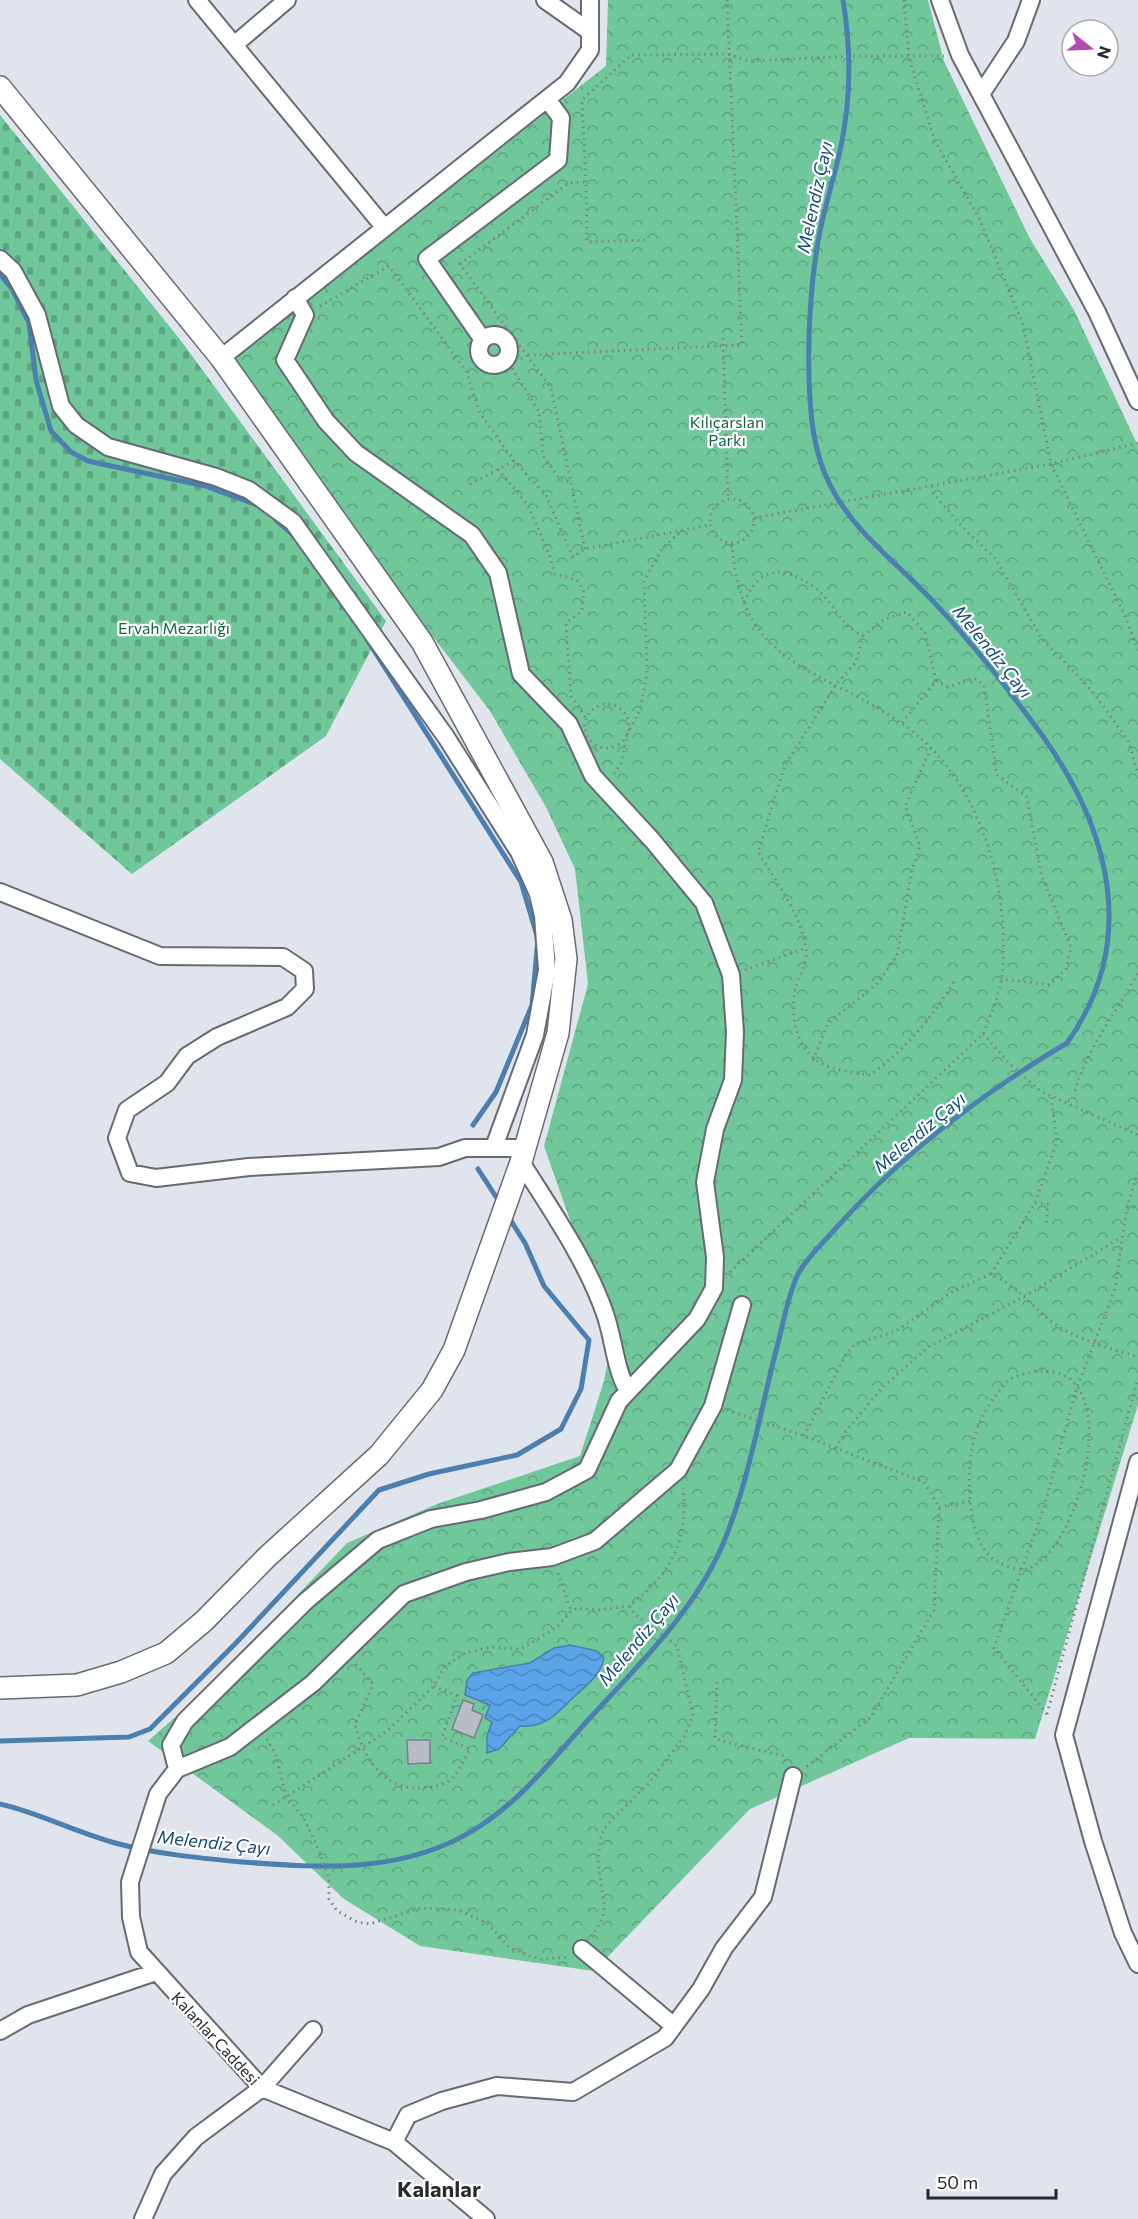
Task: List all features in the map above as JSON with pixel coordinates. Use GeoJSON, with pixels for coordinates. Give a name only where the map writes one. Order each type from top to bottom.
{"type":"FeatureCollection","features":[{"type":"Feature","properties":{"kind":"main road"},"geometry":{"type":"LineString","coordinates":[[0,87],[221,358],[422,642],[542,862],[561,920],[566,959],[558,1033],[523,1155],[454,1350],[432,1390],[379,1455],[268,1556],[204,1621],[166,1653],[121,1672],[77,1685],[0,1688]]}},
{"type":"Feature","properties":{"kind":"street"},"geometry":{"type":"LineString","coordinates":[[196,0],[384,227]]}},
{"type":"Feature","properties":{"kind":"street"},"geometry":{"type":"LineString","coordinates":[[234,45],[287,0]]}},
{"type":"Feature","properties":{"kind":"street"},"geometry":{"type":"LineString","coordinates":[[545,0],[589,32]]}},
{"type":"Feature","properties":{"kind":"street"},"geometry":{"type":"LineString","coordinates":[[221,358],[567,83],[590,50],[590,0]]}},
{"type":"Feature","properties":{"kind":"street"},"geometry":{"type":"LineString","coordinates":[[940,0],[960,55],[1097,312],[1138,401]]}},
{"type":"Feature","properties":{"kind":"street"},"geometry":{"type":"LineString","coordinates":[[981,94],[1016,41],[1031,0]]}},
{"type":"Feature","properties":{"kind":"street"},"geometry":{"type":"LineString","coordinates":[[506,358],[508,344],[501,336],[492,335],[483,340],[427,259],[558,160],[561,118],[547,99]]}},
{"type":"Feature","properties":{"kind":"street"},"geometry":{"type":"LineString","coordinates":[[0,259],[13,272],[37,315],[62,406],[75,425],[108,447],[216,477],[249,490],[293,522],[446,737],[519,852],[538,894],[543,916],[547,970],[535,1035],[494,1147]]}},
{"type":"Feature","properties":{"kind":"street"},"geometry":{"type":"LineString","coordinates":[[295,298],[305,315],[285,360],[326,421],[356,453],[472,535],[498,573],[520,674],[569,724],[593,776],[652,840],[704,903],[731,975],[735,1032],[733,1080],[715,1129],[705,1182],[715,1257],[714,1288],[697,1319],[619,1401],[587,1470],[546,1492],[481,1510],[430,1519],[378,1540],[306,1601],[185,1721],[171,1745],[177,1769],[230,1747],[313,1683],[404,1594],[466,1572],[509,1562],[552,1557],[595,1541],[678,1470],[713,1406],[742,1305]]}},
{"type":"Feature","properties":{"kind":"street"},"geometry":{"type":"LineString","coordinates":[[0,892],[160,956],[284,957],[304,971],[305,989],[287,1007],[217,1036],[187,1056],[167,1083],[127,1110],[117,1138],[130,1173],[156,1178],[249,1167],[439,1157],[465,1148],[494,1147],[523,1155],[596,1291],[611,1333],[620,1375],[628,1391]]}},
{"type":"Feature","properties":{"kind":"street"},"geometry":{"type":"LineString","coordinates":[[1138,1462],[1064,1735],[1123,1933],[1138,1964]]}},
{"type":"Feature","properties":{"kind":"street","name":"Kalanlar Caddesi"},"geometry":{"type":"LineString","coordinates":[[177,1769],[158,1794],[130,1882],[131,1917],[140,1952],[262,2088],[394,2142],[486,2219]]}},
{"type":"Feature","properties":{"kind":"street"},"geometry":{"type":"LineString","coordinates":[[394,2142],[408,2115],[442,2101],[497,2086],[573,2092],[665,2038],[701,1989],[724,1948],[764,1897],[793,1776]]}},
{"type":"Feature","properties":{"kind":"street"},"geometry":{"type":"LineString","coordinates":[[582,1949],[674,2026]]}},
{"type":"Feature","properties":{"kind":"street"},"geometry":{"type":"LineString","coordinates":[[0,2031],[28,2014],[156,1972]]}},
{"type":"Feature","properties":{"kind":"street"},"geometry":{"type":"LineString","coordinates":[[142,2219],[163,2174],[196,2137],[262,2088],[313,2030]]}},
{"type":"Feature","properties":{"kind":"path"},"geometry":{"type":"LineString","coordinates":[[527,355],[742,345],[727,0]]}},
{"type":"Feature","properties":{"kind":"path"},"geometry":{"type":"LineString","coordinates":[[904,0],[909,58],[935,141],[980,218],[1023,324],[1051,464],[1125,616],[1138,650]]}},
{"type":"Feature","properties":{"kind":"path"},"geometry":{"type":"LineString","coordinates":[[645,240],[587,242],[582,100],[631,55],[728,54],[749,61],[856,56],[934,57]]}},
{"type":"Feature","properties":{"kind":"path"},"geometry":{"type":"LineString","coordinates":[[585,549],[551,388],[460,264],[569,183],[586,182]]}},
{"type":"Feature","properties":{"kind":"path"},"geometry":{"type":"LineString","coordinates":[[305,315],[389,266],[466,371],[480,413],[514,461],[546,495],[573,558],[585,549],[710,525]]}},
{"type":"Feature","properties":{"kind":"path"},"geometry":{"type":"LineString","coordinates":[[723,338],[728,499]]}},
{"type":"Feature","properties":{"kind":"path"},"geometry":{"type":"LineString","coordinates":[[506,358],[539,412],[543,456],[560,480],[571,482]]}},
{"type":"Feature","properties":{"kind":"path"},"geometry":{"type":"LineString","coordinates":[[754,518],[1051,464],[1138,443]]}},
{"type":"Feature","properties":{"kind":"path"},"geometry":{"type":"LineString","coordinates":[[470,484],[514,461]]}},
{"type":"Feature","properties":{"kind":"path"},"geometry":{"type":"LineString","coordinates":[[498,469],[528,505],[555,574],[578,580],[584,592],[582,611],[566,623],[571,696],[586,718]]}},
{"type":"Feature","properties":{"kind":"path"},"geometry":{"type":"LineString","coordinates":[[932,486],[933,493],[965,530],[995,558],[1042,639],[1085,683],[1129,742],[1138,775]]}},
{"type":"Feature","properties":{"kind":"path"},"geometry":{"type":"LineString","coordinates":[[728,499],[735,499],[748,506],[754,518],[751,532],[739,542],[732,543],[718,538],[710,525],[710,518],[716,506],[728,499]]}},
{"type":"Feature","properties":{"kind":"path"},"geometry":{"type":"LineString","coordinates":[[605,790],[621,763],[628,733],[628,718],[624,711],[611,704],[596,706],[586,718],[585,725],[589,738],[600,747],[607,748],[620,744],[628,733],[640,710],[647,673],[644,581],[662,549],[681,531]]}},
{"type":"Feature","properties":{"kind":"path"},"geometry":{"type":"LineString","coordinates":[[714,1288],[983,1034],[998,996],[1004,964],[999,890],[987,840],[965,793],[940,756],[901,724],[779,653],[752,624],[734,574],[732,543]]}},
{"type":"Feature","properties":{"kind":"path"},"geometry":{"type":"LineString","coordinates":[[744,602],[752,586],[761,576],[771,572],[791,575],[816,588],[847,625],[863,636]]}},
{"type":"Feature","properties":{"kind":"path"},"geometry":{"type":"LineString","coordinates":[[936,681],[925,633],[907,612],[883,620],[863,636],[856,662],[836,686],[785,765],[758,852],[803,930],[807,954],[795,992],[794,1018],[799,1041],[813,1060],[838,1070],[870,1075],[915,1036],[940,1005],[956,978]]}},
{"type":"Feature","properties":{"kind":"path"},"geometry":{"type":"LineString","coordinates":[[936,681],[948,687],[974,678],[984,685],[997,775],[1027,797],[1041,874],[1071,947],[1066,969],[1049,985],[1001,979]]}},
{"type":"Feature","properties":{"kind":"path"},"geometry":{"type":"LineString","coordinates":[[901,724],[936,681]]}},
{"type":"Feature","properties":{"kind":"path"},"geometry":{"type":"LineString","coordinates":[[813,1060],[828,1023],[876,985],[897,956],[912,870],[920,846],[905,806],[931,748]]}},
{"type":"Feature","properties":{"kind":"path"},"geometry":{"type":"LineString","coordinates":[[731,975],[806,948]]}},
{"type":"Feature","properties":{"kind":"path"},"geometry":{"type":"LineString","coordinates":[[1076,1091],[1080,1073],[1094,1046],[1138,973]]}},
{"type":"Feature","properties":{"kind":"path"},"geometry":{"type":"LineString","coordinates":[[983,1034],[1011,1065],[1040,1091],[1138,1135]]}},
{"type":"Feature","properties":{"kind":"path"},"geometry":{"type":"LineString","coordinates":[[804,1436],[844,1356],[855,1344],[896,1331],[952,1292],[991,1274],[1035,1203],[1057,1141],[1051,1096]]}},
{"type":"Feature","properties":{"kind":"path"},"geometry":{"type":"LineString","coordinates":[[1138,1173],[1127,1206],[1115,1289],[1077,1387],[1044,1508],[994,1648],[1047,1714],[1138,1378]]}},
{"type":"Feature","properties":{"kind":"path"},"geometry":{"type":"LineString","coordinates":[[1035,1203],[1047,1204],[1046,1224]]}},
{"type":"Feature","properties":{"kind":"path"},"geometry":{"type":"LineString","coordinates":[[1127,1206],[1138,1208]]}},
{"type":"Feature","properties":{"kind":"path"},"geometry":{"type":"LineString","coordinates":[[836,1448],[846,1431],[882,1388],[928,1347],[1026,1296],[1122,1237]]}},
{"type":"Feature","properties":{"kind":"path"},"geometry":{"type":"LineString","coordinates":[[991,1274],[1010,1282],[1053,1323],[1094,1343],[1138,1358]]}},
{"type":"Feature","properties":{"kind":"path"},"geometry":{"type":"LineString","coordinates":[[1035,1371],[1050,1371],[1068,1377],[1077,1387],[1086,1406],[1089,1437],[1084,1476],[1069,1522],[1049,1555],[1030,1568],[1009,1568],[993,1560],[984,1550],[976,1533],[971,1501],[970,1462],[975,1437],[994,1398],[1010,1379],[1035,1371]]}},
{"type":"Feature","properties":{"kind":"path"},"geometry":{"type":"LineString","coordinates":[[717,1682],[715,1739],[784,1756],[793,1776],[818,1760],[871,1717],[934,1610],[939,1507],[924,1482],[804,1436],[726,1410]]}},
{"type":"Feature","properties":{"kind":"path"},"geometry":{"type":"LineString","coordinates":[[273,1805],[303,1788],[386,1732],[434,1686],[444,1666],[465,1653],[491,1647],[521,1649],[556,1627],[571,1611],[578,1608],[598,1610],[629,1606],[662,1577],[675,1554],[682,1530],[685,1506],[682,1482],[673,1473]]}},
{"type":"Feature","properties":{"kind":"path"},"geometry":{"type":"LineString","coordinates":[[939,1507],[971,1501]]}},
{"type":"Feature","properties":{"kind":"path"},"geometry":{"type":"LineString","coordinates":[[552,1557],[571,1611]]}},
{"type":"Feature","properties":{"kind":"path"},"geometry":{"type":"LineString","coordinates":[[259,1724],[276,1756],[286,1796],[305,1820],[320,1853],[329,1879],[329,1899],[337,1911],[357,1922],[370,1924],[421,1908],[458,1910],[487,1923],[510,1948],[530,1956],[559,1959],[571,1957],[596,1934],[603,1917],[604,1887],[598,1861],[601,1835],[607,1825],[656,1774],[685,1735],[693,1715],[676,1646],[629,1606]]}},
{"type":"Feature","properties":{"kind":"path"},"geometry":{"type":"LineString","coordinates":[[345,1652],[373,1684],[355,1725],[362,1748],[380,1775],[396,1783],[416,1788],[448,1782],[459,1771],[470,1749],[441,1737],[457,1696],[434,1686]]}},
{"type":"Feature","properties":{"kind":"green space","name":"Kılıçarslan Parkı"},"geometry":{"type":"Polygon","coordinates":[[[608,0],[928,0],[944,61],[1029,237],[1074,310],[1138,446],[1138,1405],[1035,1739],[909,1738],[750,1809],[594,1971],[420,1946],[344,1899],[277,1835],[148,1741],[211,1686],[347,1543],[437,1504],[580,1456],[604,1381],[612,1339],[544,1146],[588,984],[575,869],[546,807],[490,711],[224,364],[606,66],[608,0]]]}},
{"type":"Feature","properties":{"kind":"green space","name":"Ervah Mezarlığı"},"geometry":{"type":"Polygon","coordinates":[[[0,115],[182,342],[386,621],[326,736],[132,874],[0,759],[0,115]]]}},
{"type":"Feature","properties":{"kind":"water"},"geometry":{"type":"Polygon","coordinates":[[[570,1645],[597,1651],[604,1658],[597,1674],[551,1718],[538,1724],[520,1726],[499,1749],[487,1753],[487,1736],[492,1722],[485,1718],[490,1705],[465,1695],[467,1680],[473,1673],[530,1663],[554,1648],[570,1645]]]}},
{"type":"Feature","properties":{"kind":"building"},"geometry":{"type":"Polygon","coordinates":[[[463,1700],[474,1704],[472,1710],[483,1715],[474,1738],[452,1729],[463,1700]]]}},
{"type":"Feature","properties":{"kind":"building"},"geometry":{"type":"Polygon","coordinates":[[[407,1740],[430,1740],[430,1763],[408,1764],[407,1740]]]}},
{"type":"Feature","properties":{"kind":"waterway","name":"Melendiz Çayı"},"geometry":{"type":"LineString","coordinates":[[0,1804],[29,1812],[100,1839],[146,1850],[210,1859],[303,1866],[363,1864],[392,1861],[421,1854],[450,1843],[493,1817],[537,1777],[646,1657],[681,1615],[711,1569],[723,1544],[740,1496],[794,1282],[806,1261],[862,1200],[944,1126],[1004,1083],[1067,1043],[1089,1005],[1103,966],[1109,927],[1107,888],[1099,849],[1085,810],[1066,772],[1015,698],[943,611],[861,530],[850,516],[830,485],[816,446],[809,391],[810,312],[819,235],[841,146],[847,110],[849,55],[843,0]]}},
{"type":"Feature","properties":{"kind":"waterway"},"geometry":{"type":"LineString","coordinates":[[0,274],[12,289],[29,323],[36,380],[51,431],[71,452],[88,461],[205,486],[260,506]]}},
{"type":"Feature","properties":{"kind":"waterway"},"geometry":{"type":"LineString","coordinates":[[276,520],[292,534]]}},
{"type":"Feature","properties":{"kind":"waterway"},"geometry":{"type":"LineString","coordinates":[[368,641],[521,882],[538,939],[532,1005],[496,1092],[473,1125]]}},
{"type":"Feature","properties":{"kind":"waterway"},"geometry":{"type":"LineString","coordinates":[[478,1169],[500,1203]]}},
{"type":"Feature","properties":{"kind":"waterway"},"geometry":{"type":"LineString","coordinates":[[0,1741],[129,1737],[150,1729],[235,1644],[379,1490],[429,1474],[517,1455],[561,1429],[581,1389],[589,1340],[544,1286],[525,1243],[508,1216]]}},
{"type":"Feature","properties":{"kind":"district","name":"Kalanlar"},"geometry":{"type":"Point","coordinates":[439,2188]}}]}
